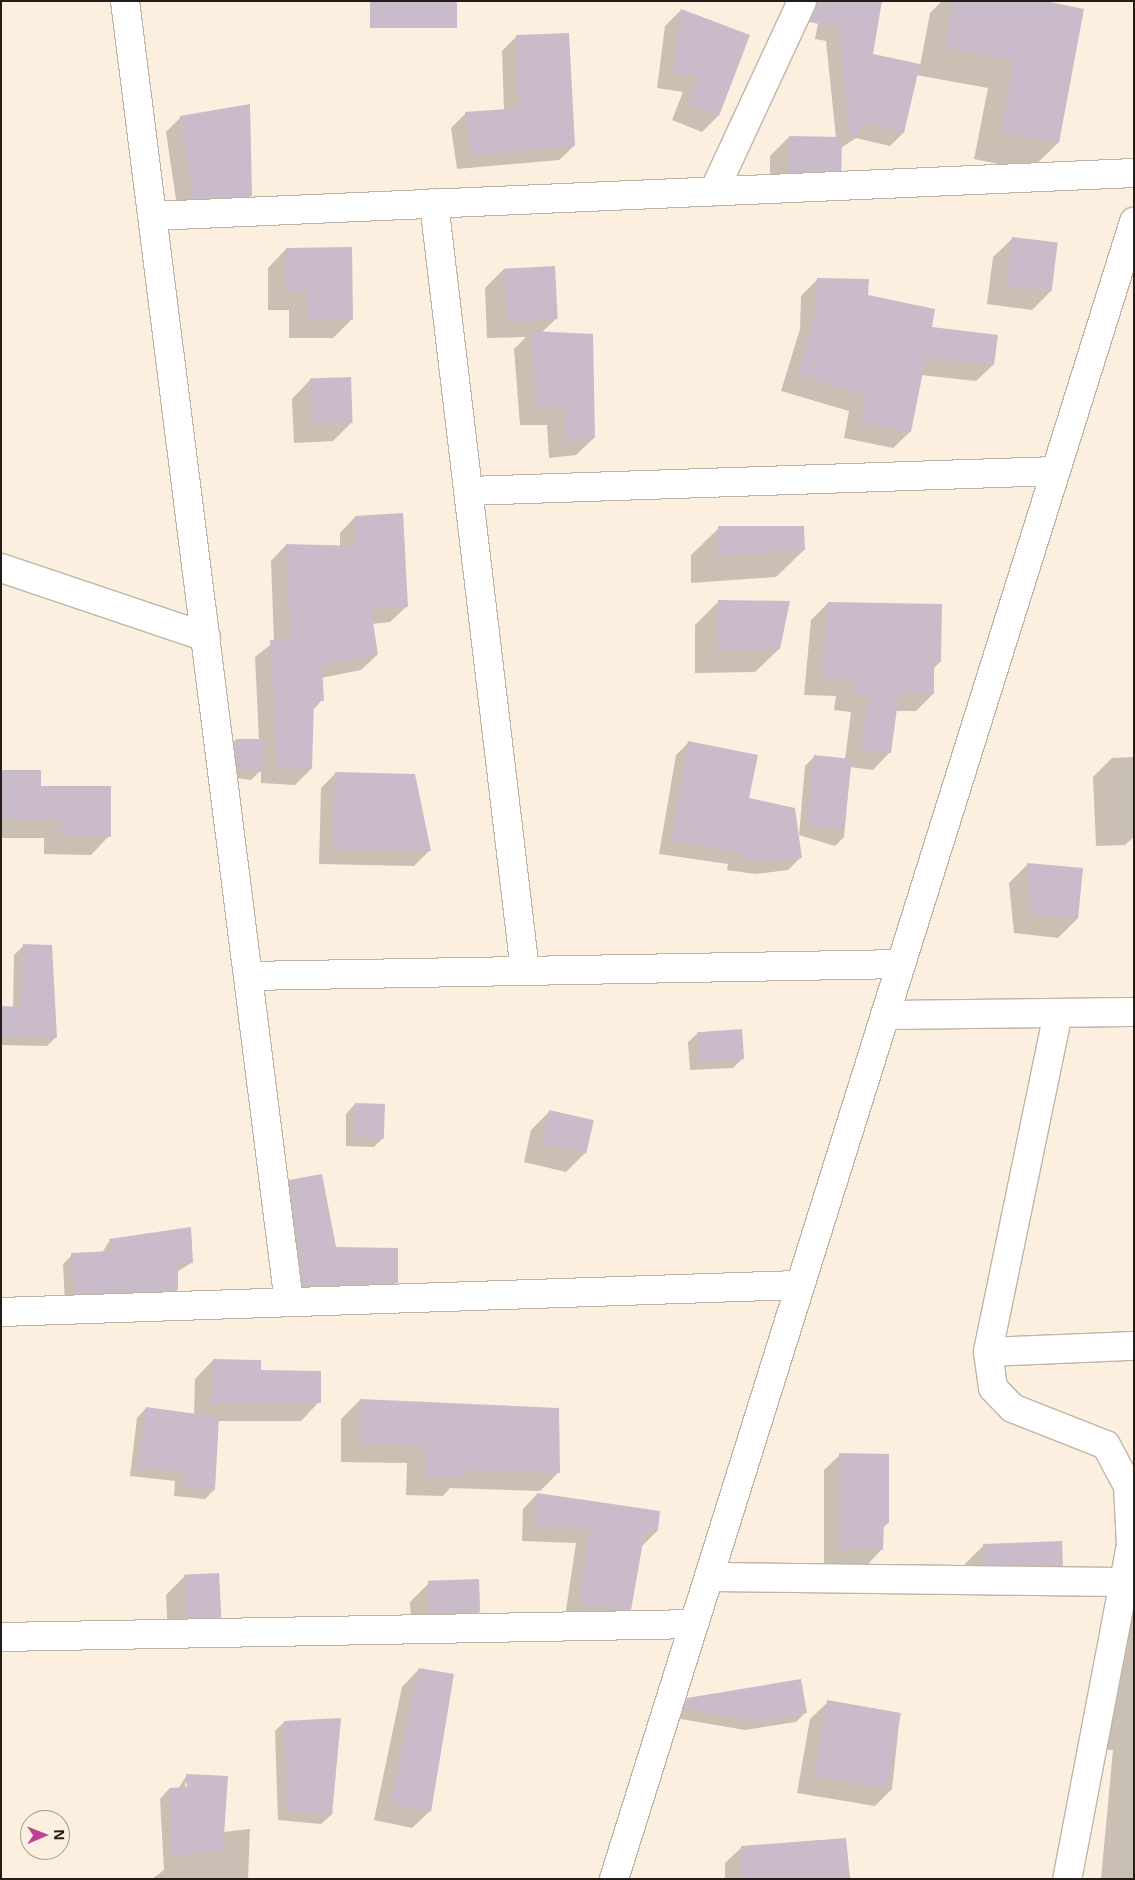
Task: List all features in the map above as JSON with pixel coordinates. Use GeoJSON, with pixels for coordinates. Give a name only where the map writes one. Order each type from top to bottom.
{"type":"FeatureCollection","features":[{"type":"Feature","properties":{"kind":"street"},"geometry":{"type":"LineString","coordinates":[[125,1],[289,1302]]}},
{"type":"Feature","properties":{"kind":"street"},"geometry":{"type":"LineString","coordinates":[[714,191],[802,1]]}},
{"type":"Feature","properties":{"kind":"street"},"geometry":{"type":"LineString","coordinates":[[153,216],[1134,173]]}},
{"type":"Feature","properties":{"kind":"street"},"geometry":{"type":"LineString","coordinates":[[434,203],[525,971]]}},
{"type":"Feature","properties":{"kind":"street"},"geometry":{"type":"LineString","coordinates":[[614,1879],[1134,222]]}},
{"type":"Feature","properties":{"kind":"street"},"geometry":{"type":"LineString","coordinates":[[469,491],[1056,471]]}},
{"type":"Feature","properties":{"kind":"street"},"geometry":{"type":"LineString","coordinates":[[1,568],[206,637]]}},
{"type":"Feature","properties":{"kind":"street"},"geometry":{"type":"LineString","coordinates":[[248,976],[901,964]]}},
{"type":"Feature","properties":{"kind":"street"},"geometry":{"type":"LineString","coordinates":[[885,1015],[1134,1012]]}},
{"type":"Feature","properties":{"kind":"street"},"geometry":{"type":"LineString","coordinates":[[1058,1013],[988,1352],[993,1388],[1012,1408],[1106,1445],[1128,1486],[1131,1545],[1067,1879]]}},
{"type":"Feature","properties":{"kind":"street"},"geometry":{"type":"LineString","coordinates":[[1,1312],[800,1285]]}},
{"type":"Feature","properties":{"kind":"street"},"geometry":{"type":"LineString","coordinates":[[988,1352],[1134,1346]]}},
{"type":"Feature","properties":{"kind":"street"},"geometry":{"type":"LineString","coordinates":[[709,1576],[1124,1582]]}},
{"type":"Feature","properties":{"kind":"street"},"geometry":{"type":"LineString","coordinates":[[1,1637],[694,1624]]}},
{"type":"Feature","properties":{"kind":"building"},"geometry":{"type":"Polygon","coordinates":[[[370,1],[457,1],[457,28],[370,28],[370,1]]]}},
{"type":"Feature","properties":{"kind":"building"},"geometry":{"type":"Polygon","coordinates":[[[817,1],[882,1],[873,54],[920,64],[904,133],[861,123],[859,136],[849,136],[839,28],[809,22],[817,1]]]}},
{"type":"Feature","properties":{"kind":"building"},"geometry":{"type":"Polygon","coordinates":[[[954,1],[1045,1],[1084,9],[1059,143],[1001,132],[1014,61],[945,48],[954,1]]]}},
{"type":"Feature","properties":{"kind":"building"},"geometry":{"type":"Polygon","coordinates":[[[681,9],[750,35],[719,116],[687,104],[698,76],[673,73],[681,9]]]}},
{"type":"Feature","properties":{"kind":"building"},"geometry":{"type":"Polygon","coordinates":[[[569,33],[575,146],[471,155],[465,112],[519,108],[516,35],[569,33]]]}},
{"type":"Feature","properties":{"kind":"building"},"geometry":{"type":"Polygon","coordinates":[[[250,104],[252,196],[193,199],[180,116],[250,104]]]}},
{"type":"Feature","properties":{"kind":"building"},"geometry":{"type":"Polygon","coordinates":[[[789,136],[842,137],[841,174],[788,173],[789,136]]]}},
{"type":"Feature","properties":{"kind":"building"},"geometry":{"type":"Polygon","coordinates":[[[1012,237],[1058,243],[1052,291],[1006,286],[1012,237]]]}},
{"type":"Feature","properties":{"kind":"building"},"geometry":{"type":"Polygon","coordinates":[[[352,247],[353,320],[308,320],[307,292],[286,292],[286,248],[352,247]]]}},
{"type":"Feature","properties":{"kind":"building"},"geometry":{"type":"Polygon","coordinates":[[[555,266],[558,319],[507,322],[504,269],[555,266]]]}},
{"type":"Feature","properties":{"kind":"building"},"geometry":{"type":"Polygon","coordinates":[[[817,278],[869,279],[868,295],[935,309],[932,327],[998,335],[994,365],[926,357],[911,432],[860,422],[865,395],[797,374],[816,312],[817,278]]]}},
{"type":"Feature","properties":{"kind":"building"},"geometry":{"type":"Polygon","coordinates":[[[531,331],[593,334],[595,438],[566,441],[564,408],[537,408],[531,331]]]}},
{"type":"Feature","properties":{"kind":"building"},"geometry":{"type":"Polygon","coordinates":[[[351,377],[353,423],[312,424],[310,378],[351,377]]]}},
{"type":"Feature","properties":{"kind":"building"},"geometry":{"type":"Polygon","coordinates":[[[403,513],[408,607],[371,609],[378,655],[322,665],[324,701],[314,701],[312,769],[277,768],[270,640],[290,640],[286,544],[356,546],[355,516],[403,513]]]}},
{"type":"Feature","properties":{"kind":"building"},"geometry":{"type":"Polygon","coordinates":[[[718,526],[804,526],[805,550],[718,556],[718,526]]]}},
{"type":"Feature","properties":{"kind":"building"},"geometry":{"type":"Polygon","coordinates":[[[718,600],[790,601],[780,649],[718,650],[718,600]]]}},
{"type":"Feature","properties":{"kind":"building"},"geometry":{"type":"Polygon","coordinates":[[[828,602],[942,604],[941,662],[934,662],[934,694],[899,694],[891,753],[861,750],[868,695],[851,693],[852,679],[821,678],[828,602]]]}},
{"type":"Feature","properties":{"kind":"building"},"geometry":{"type":"Polygon","coordinates":[[[235,739],[265,739],[261,772],[238,769],[235,739]]]}},
{"type":"Feature","properties":{"kind":"building"},"geometry":{"type":"Polygon","coordinates":[[[688,741],[758,755],[749,798],[795,808],[802,858],[769,862],[739,858],[740,852],[671,841],[688,741]]]}},
{"type":"Feature","properties":{"kind":"building"},"geometry":{"type":"Polygon","coordinates":[[[814,755],[852,759],[844,830],[807,826],[814,755]]]}},
{"type":"Feature","properties":{"kind":"building"},"geometry":{"type":"Polygon","coordinates":[[[1,770],[41,770],[41,786],[111,786],[111,837],[62,836],[62,820],[1,819],[1,770]]]}},
{"type":"Feature","properties":{"kind":"building"},"geometry":{"type":"Polygon","coordinates":[[[335,772],[415,774],[431,851],[333,849],[335,772]]]}},
{"type":"Feature","properties":{"kind":"building"},"geometry":{"type":"Polygon","coordinates":[[[1027,863],[1083,868],[1078,919],[1032,914],[1027,863]]]}},
{"type":"Feature","properties":{"kind":"building"},"geometry":{"type":"Polygon","coordinates":[[[23,944],[52,945],[57,1038],[1,1036],[1,1006],[22,1007],[23,944]]]}},
{"type":"Feature","properties":{"kind":"building"},"geometry":{"type":"Polygon","coordinates":[[[742,1029],[744,1059],[699,1062],[697,1032],[742,1029]]]}},
{"type":"Feature","properties":{"kind":"building"},"geometry":{"type":"Polygon","coordinates":[[[355,1103],[385,1104],[384,1139],[354,1138],[355,1103]]]}},
{"type":"Feature","properties":{"kind":"building"},"geometry":{"type":"Polygon","coordinates":[[[549,1110],[594,1120],[586,1153],[541,1143],[549,1110]]]}},
{"type":"Feature","properties":{"kind":"building"},"geometry":{"type":"Polygon","coordinates":[[[322,1174],[336,1247],[398,1248],[398,1283],[303,1286],[289,1180],[322,1174]]]}},
{"type":"Feature","properties":{"kind":"building"},"geometry":{"type":"Polygon","coordinates":[[[191,1227],[193,1263],[178,1264],[178,1290],[74,1294],[71,1253],[112,1251],[109,1239],[191,1227]]]}},
{"type":"Feature","properties":{"kind":"building"},"geometry":{"type":"Polygon","coordinates":[[[213,1359],[261,1360],[261,1370],[321,1371],[321,1403],[212,1403],[213,1359]]]}},
{"type":"Feature","properties":{"kind":"building"},"geometry":{"type":"Polygon","coordinates":[[[360,1399],[559,1408],[560,1473],[463,1470],[463,1478],[425,1477],[425,1445],[359,1444],[360,1399]]]}},
{"type":"Feature","properties":{"kind":"building"},"geometry":{"type":"Polygon","coordinates":[[[146,1407],[219,1417],[215,1490],[183,1488],[183,1472],[138,1467],[146,1407]]]}},
{"type":"Feature","properties":{"kind":"building"},"geometry":{"type":"Polygon","coordinates":[[[839,1453],[889,1454],[889,1523],[884,1523],[883,1550],[839,1549],[839,1453]]]}},
{"type":"Feature","properties":{"kind":"building"},"geometry":{"type":"Polygon","coordinates":[[[537,1493],[660,1511],[658,1531],[645,1531],[631,1610],[579,1603],[590,1529],[536,1527],[537,1493]]]}},
{"type":"Feature","properties":{"kind":"building"},"geometry":{"type":"Polygon","coordinates":[[[1062,1541],[1063,1566],[984,1565],[983,1544],[1062,1541]]]}},
{"type":"Feature","properties":{"kind":"building"},"geometry":{"type":"Polygon","coordinates":[[[219,1573],[221,1617],[186,1619],[184,1575],[219,1573]]]}},
{"type":"Feature","properties":{"kind":"building"},"geometry":{"type":"Polygon","coordinates":[[[479,1579],[480,1612],[429,1614],[428,1581],[479,1579]]]}},
{"type":"Feature","properties":{"kind":"building"},"geometry":{"type":"Polygon","coordinates":[[[419,1668],[454,1674],[431,1812],[390,1803],[419,1668]]]}},
{"type":"Feature","properties":{"kind":"building"},"geometry":{"type":"Polygon","coordinates":[[[801,1679],[807,1713],[755,1721],[684,1709],[687,1698],[801,1679]]]}},
{"type":"Feature","properties":{"kind":"building"},"geometry":{"type":"Polygon","coordinates":[[[827,1700],[901,1713],[887,1789],[814,1776],[827,1700]]]}},
{"type":"Feature","properties":{"kind":"building"},"geometry":{"type":"Polygon","coordinates":[[[341,1718],[332,1815],[287,1811],[284,1721],[341,1718]]]}},
{"type":"Feature","properties":{"kind":"building"},"geometry":{"type":"Polygon","coordinates":[[[186,1774],[228,1776],[223,1850],[173,1857],[169,1788],[187,1787],[186,1774]]]}},
{"type":"Feature","properties":{"kind":"building"},"geometry":{"type":"Polygon","coordinates":[[[846,1838],[850,1878],[741,1879],[741,1846],[846,1838]]]}}]}
